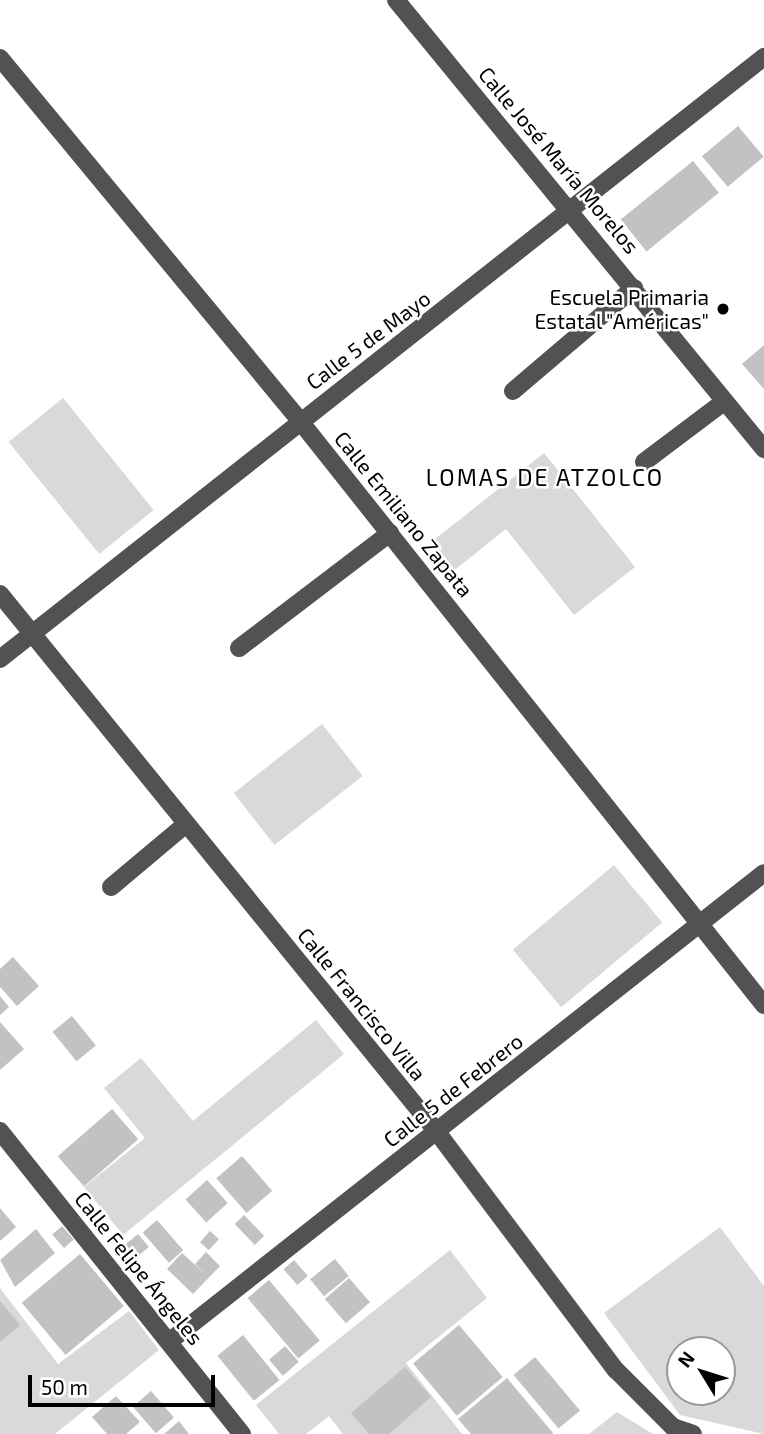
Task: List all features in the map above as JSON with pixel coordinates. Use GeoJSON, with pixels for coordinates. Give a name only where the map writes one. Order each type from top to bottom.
{"type":"FeatureCollection","features":[{"type":"Feature","properties":{"kind":"street","name":"Calle José María Morelos"},"geometry":{"type":"LineString","coordinates":[[396,0],[764,449]]}},
{"type":"Feature","properties":{"kind":"street","name":"Calle 5 de Mayo"},"geometry":{"type":"LineString","coordinates":[[0,659],[300,421],[573,213],[764,57]]}},
{"type":"Feature","properties":{"kind":"street","name":"Calle Emiliano Zapata"},"geometry":{"type":"LineString","coordinates":[[0,58],[300,421],[702,922],[764,1005]]}},
{"type":"Feature","properties":{"kind":"street"},"geometry":{"type":"LineString","coordinates":[[513,391],[634,288]]}},
{"type":"Feature","properties":{"kind":"street"},"geometry":{"type":"LineString","coordinates":[[643,462],[725,401]]}},
{"type":"Feature","properties":{"kind":"street"},"geometry":{"type":"LineString","coordinates":[[239,648],[390,533]]}},
{"type":"Feature","properties":{"kind":"street","name":"Calle Francisco Villa"},"geometry":{"type":"LineString","coordinates":[[0,594],[437,1132],[616,1370],[673,1427],[693,1434]]}},
{"type":"Feature","properties":{"kind":"street"},"geometry":{"type":"LineString","coordinates":[[111,887],[185,825]]}},
{"type":"Feature","properties":{"kind":"street","name":"Calle 5 de Febrero"},"geometry":{"type":"LineString","coordinates":[[170,1341],[764,873]]}},
{"type":"Feature","properties":{"kind":"street","name":"Calle Felipe Ángeles"},"geometry":{"type":"LineString","coordinates":[[0,1131],[242,1434]]}},
{"type":"Feature","properties":{"kind":"shaded area"},"geometry":{"type":"Polygon","coordinates":[[[63,398],[154,510],[99,554],[9,442],[63,398]]]}},
{"type":"Feature","properties":{"kind":"shaded area"},"geometry":{"type":"Polygon","coordinates":[[[544,453],[635,567],[574,615],[506,529],[452,572],[430,543],[544,453]]]}},
{"type":"Feature","properties":{"kind":"shaded area"},"geometry":{"type":"Polygon","coordinates":[[[322,724],[363,776],[274,845],[234,793],[322,724]]]}},
{"type":"Feature","properties":{"kind":"shaded area"},"geometry":{"type":"Polygon","coordinates":[[[614,865],[662,922],[561,1007],[513,950],[614,865]]]}},
{"type":"Feature","properties":{"kind":"shaded area"},"geometry":{"type":"Polygon","coordinates":[[[316,1020],[344,1054],[123,1235],[84,1187],[145,1138],[104,1088],[141,1058],[193,1121],[316,1020]]]}},
{"type":"Feature","properties":{"kind":"shaded area"},"geometry":{"type":"Polygon","coordinates":[[[720,1227],[764,1286],[764,1434],[680,1415],[673,1406],[736,1406],[736,1336],[666,1336],[666,1396],[604,1313],[720,1227]]]}},
{"type":"Feature","properties":{"kind":"shaded area"},"geometry":{"type":"Polygon","coordinates":[[[450,1250],[487,1298],[406,1363],[462,1434],[343,1434],[329,1416],[306,1434],[279,1434],[256,1405],[450,1250]]]}},
{"type":"Feature","properties":{"kind":"shaded area"},"geometry":{"type":"Polygon","coordinates":[[[0,1288],[58,1364],[129,1311],[159,1350],[55,1434],[0,1434],[0,1288]]]}},
{"type":"Feature","properties":{"kind":"shaded area"},"geometry":{"type":"Polygon","coordinates":[[[617,1412],[653,1434],[589,1434],[617,1412]]]}},
{"type":"Feature","properties":{"kind":"building"},"geometry":{"type":"Polygon","coordinates":[[[738,126],[764,157],[728,187],[702,156],[738,126]]]}},
{"type":"Feature","properties":{"kind":"building"},"geometry":{"type":"Polygon","coordinates":[[[693,161],[719,193],[647,251],[621,220],[693,161]]]}},
{"type":"Feature","properties":{"kind":"building"},"geometry":{"type":"Polygon","coordinates":[[[764,345],[764,389],[742,364],[764,345]]]}},
{"type":"Feature","properties":{"kind":"building"},"geometry":{"type":"Polygon","coordinates":[[[13,957],[39,986],[17,1006],[0,987],[0,969],[13,957]]]}},
{"type":"Feature","properties":{"kind":"building"},"geometry":{"type":"Polygon","coordinates":[[[0,996],[9,1007],[0,1015],[0,996]]]}},
{"type":"Feature","properties":{"kind":"building"},"geometry":{"type":"Polygon","coordinates":[[[72,1016],[96,1046],[76,1061],[53,1032],[72,1016]]]}},
{"type":"Feature","properties":{"kind":"building"},"geometry":{"type":"Polygon","coordinates":[[[0,1022],[24,1049],[0,1070],[0,1022]]]}},
{"type":"Feature","properties":{"kind":"building"},"geometry":{"type":"Polygon","coordinates":[[[112,1109],[138,1139],[84,1186],[58,1156],[112,1109]]]}},
{"type":"Feature","properties":{"kind":"building"},"geometry":{"type":"Polygon","coordinates":[[[242,1156],[272,1191],[247,1213],[216,1178],[242,1156]]]}},
{"type":"Feature","properties":{"kind":"building"},"geometry":{"type":"Polygon","coordinates":[[[207,1180],[228,1203],[206,1222],[185,1199],[207,1180]]]}},
{"type":"Feature","properties":{"kind":"building"},"geometry":{"type":"Polygon","coordinates":[[[0,1208],[16,1227],[0,1241],[0,1208]]]}},
{"type":"Feature","properties":{"kind":"building"},"geometry":{"type":"Polygon","coordinates":[[[244,1215],[264,1236],[255,1245],[235,1224],[244,1215]]]}},
{"type":"Feature","properties":{"kind":"building"},"geometry":{"type":"Polygon","coordinates":[[[157,1220],[183,1250],[169,1263],[143,1232],[157,1220]]]}},
{"type":"Feature","properties":{"kind":"building"},"geometry":{"type":"Polygon","coordinates":[[[62,1226],[74,1240],[64,1248],[52,1235],[62,1226]]]}},
{"type":"Feature","properties":{"kind":"building"},"geometry":{"type":"Polygon","coordinates":[[[36,1229],[55,1253],[15,1287],[0,1260],[36,1229]]]}},
{"type":"Feature","properties":{"kind":"building"},"geometry":{"type":"Polygon","coordinates":[[[210,1231],[219,1239],[209,1250],[200,1242],[210,1231]]]}},
{"type":"Feature","properties":{"kind":"building"},"geometry":{"type":"Polygon","coordinates":[[[138,1234],[149,1247],[137,1257],[126,1244],[138,1234]]]}},
{"type":"Feature","properties":{"kind":"building"},"geometry":{"type":"Polygon","coordinates":[[[206,1252],[220,1266],[193,1294],[167,1269],[182,1253],[205,1274],[195,1264],[206,1252]]]}},
{"type":"Feature","properties":{"kind":"building"},"geometry":{"type":"Polygon","coordinates":[[[80,1254],[124,1306],[65,1355],[22,1303],[80,1254]]]}},
{"type":"Feature","properties":{"kind":"building"},"geometry":{"type":"Polygon","coordinates":[[[335,1259],[349,1276],[324,1296],[310,1279],[335,1259]]]}},
{"type":"Feature","properties":{"kind":"building"},"geometry":{"type":"Polygon","coordinates":[[[294,1260],[308,1276],[297,1285],[283,1269],[294,1260]]]}},
{"type":"Feature","properties":{"kind":"building"},"geometry":{"type":"Polygon","coordinates":[[[349,1278],[370,1302],[346,1323],[325,1299],[349,1278]]]}},
{"type":"Feature","properties":{"kind":"building"},"geometry":{"type":"Polygon","coordinates":[[[269,1280],[320,1341],[298,1359],[248,1298],[269,1280]]]}},
{"type":"Feature","properties":{"kind":"building"},"geometry":{"type":"Polygon","coordinates":[[[0,1301],[20,1325],[0,1342],[0,1301]]]}},
{"type":"Feature","properties":{"kind":"building"},"geometry":{"type":"Polygon","coordinates":[[[459,1325],[503,1377],[457,1416],[413,1364],[459,1325]]]}},
{"type":"Feature","properties":{"kind":"building"},"geometry":{"type":"Polygon","coordinates":[[[243,1335],[280,1380],[254,1401],[217,1356],[243,1335]]]}},
{"type":"Feature","properties":{"kind":"building"},"geometry":{"type":"Polygon","coordinates":[[[285,1346],[299,1362],[283,1376],[269,1360],[285,1346]]]}},
{"type":"Feature","properties":{"kind":"building"},"geometry":{"type":"Polygon","coordinates":[[[535,1357],[580,1411],[559,1429],[514,1375],[535,1357]]]}},
{"type":"Feature","properties":{"kind":"building"},"geometry":{"type":"Polygon","coordinates":[[[405,1367],[431,1397],[389,1434],[369,1434],[351,1413],[405,1367]]]}},
{"type":"Feature","properties":{"kind":"building"},"geometry":{"type":"Polygon","coordinates":[[[507,1378],[552,1434],[471,1434],[458,1419],[507,1378]]]}},
{"type":"Feature","properties":{"kind":"building"},"geometry":{"type":"Polygon","coordinates":[[[151,1391],[174,1417],[156,1433],[133,1407],[151,1391]]]}},
{"type":"Feature","properties":{"kind":"building"},"geometry":{"type":"Polygon","coordinates":[[[116,1396],[140,1422],[126,1434],[107,1434],[92,1417],[116,1396]]]}},
{"type":"Feature","properties":{"kind":"building"},"geometry":{"type":"Polygon","coordinates":[[[179,1421],[189,1434],[164,1434],[179,1421]]]}},
{"type":"Feature","properties":{"kind":"place","name":"Escuela Primaria Estatal \"Américas\""},"geometry":{"type":"Point","coordinates":[723,309]}},
{"type":"Feature","properties":{"kind":"district","name":"LOMAS DE ATZOLCO"},"geometry":{"type":"Point","coordinates":[545,477]}}]}
